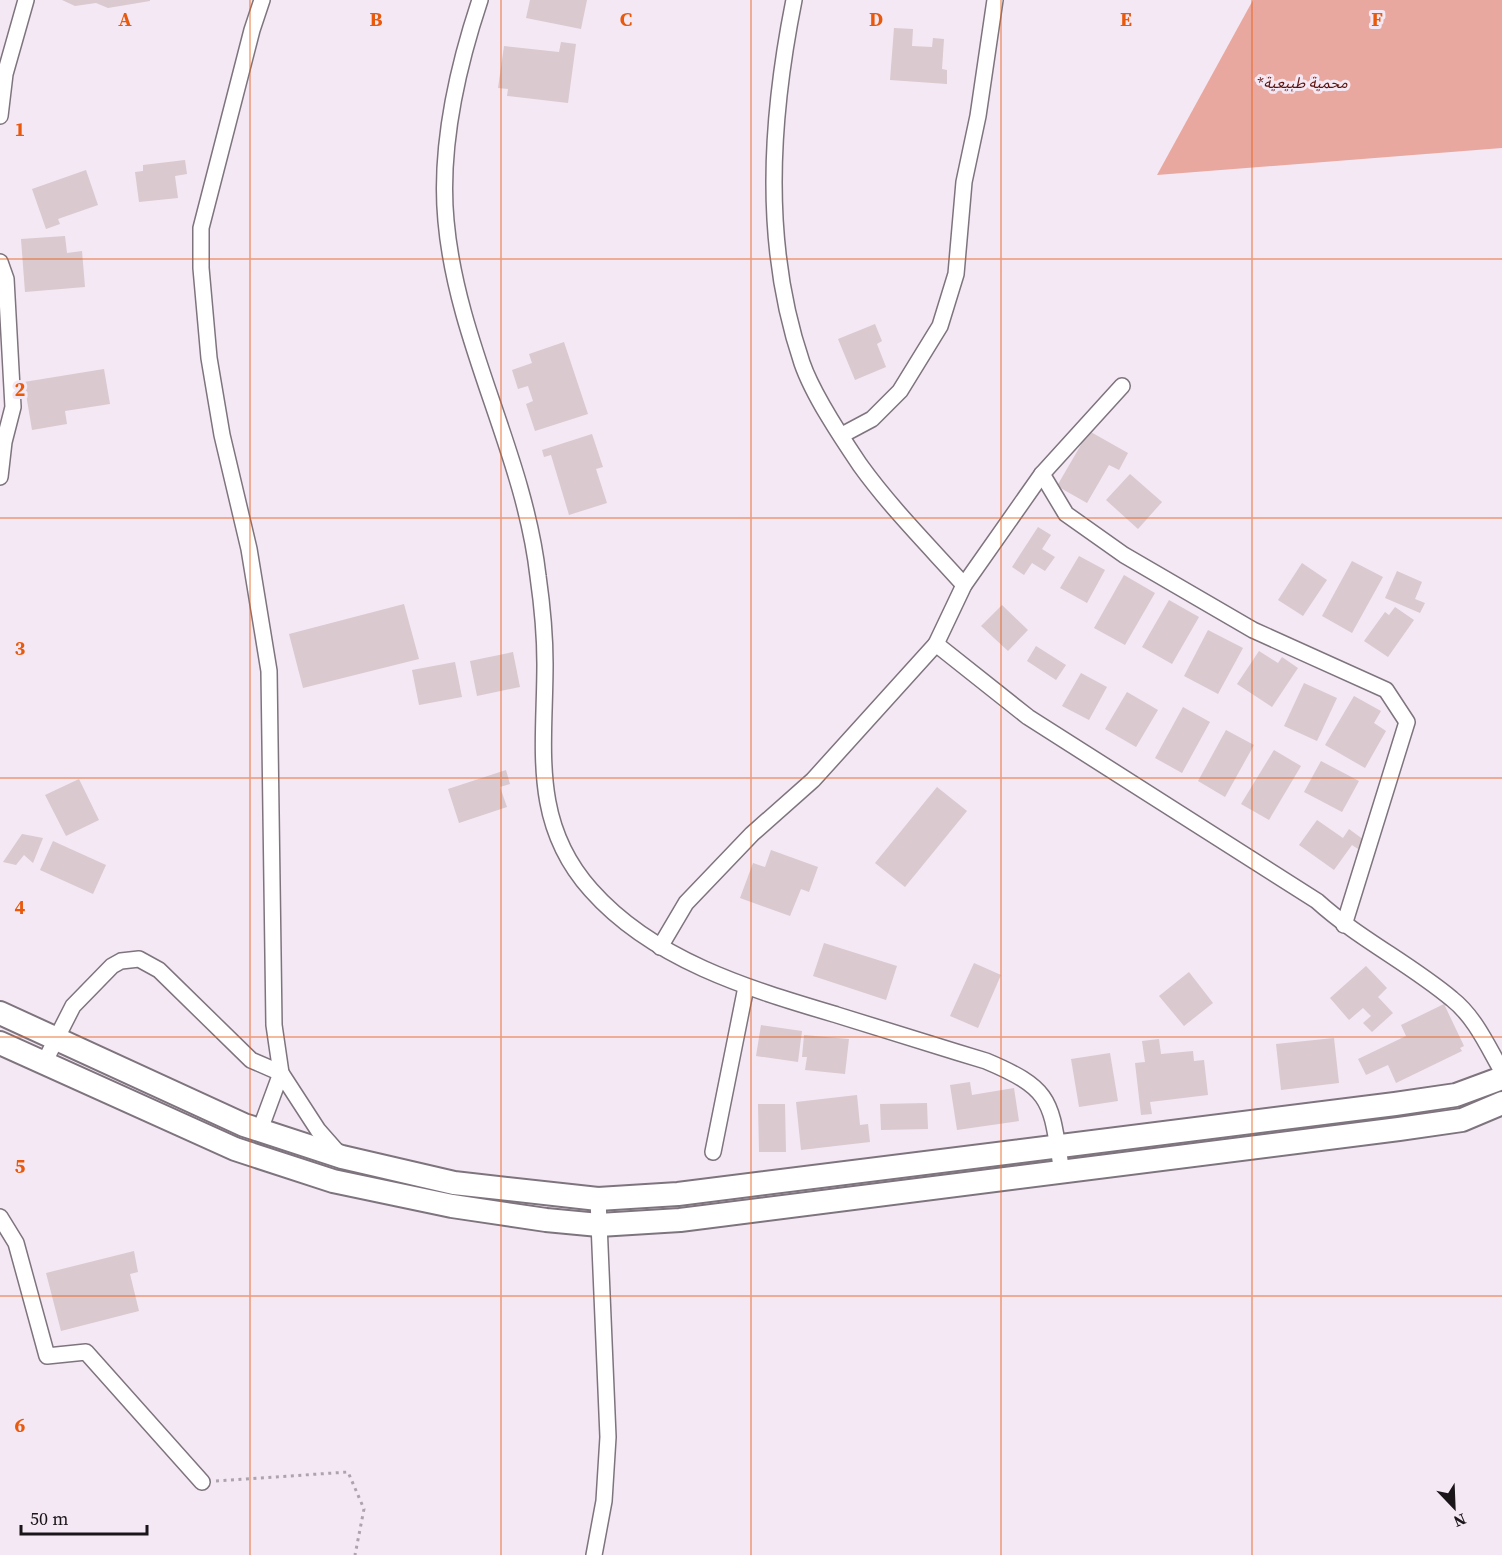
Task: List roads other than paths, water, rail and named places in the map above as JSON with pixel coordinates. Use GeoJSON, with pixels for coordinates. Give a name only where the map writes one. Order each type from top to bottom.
{"type":"FeatureCollection","features":[{"type":"Feature","properties":{"kind":"main road"},"geometry":{"type":"LineString","coordinates":[[0,1013],[260,1130],[342,1157],[454,1183],[598,1199],[678,1194],[1395,1104],[1456,1095],[1502,1078]]}},
{"type":"Feature","properties":{"kind":"main road"},"geometry":{"type":"LineString","coordinates":[[0,1042],[235,1149],[333,1181],[452,1206],[599,1225],[680,1220],[1462,1120],[1502,1103]]}},
{"type":"Feature","properties":{"kind":"street"},"geometry":{"type":"LineString","coordinates":[[0,116],[5,74],[26,0]]}},
{"type":"Feature","properties":{"kind":"street"},"geometry":{"type":"LineString","coordinates":[[262,0],[252,30],[201,228],[201,268],[209,358],[222,435],[249,549],[269,671],[274,1025],[281,1073],[318,1130],[342,1157]]}},
{"type":"Feature","properties":{"kind":"street"},"geometry":{"type":"LineString","coordinates":[[480,0],[456,85],[446,168],[445,219],[466,327],[520,486],[538,573],[545,661],[541,751],[545,799],[558,837],[573,867],[592,891],[618,916],[660,947],[746,987],[986,1061],[1020,1075],[1034,1085],[1047,1103],[1055,1124],[1062,1172]]}},
{"type":"Feature","properties":{"kind":"street"},"geometry":{"type":"LineString","coordinates":[[794,0],[777,109],[772,176],[775,234],[783,288],[803,365],[860,465],[887,499],[964,585]]}},
{"type":"Feature","properties":{"kind":"street"},"geometry":{"type":"LineString","coordinates":[[842,435],[872,419],[900,391],[940,326],[956,274],[964,182],[978,116],[994,0]]}},
{"type":"Feature","properties":{"kind":"street"},"geometry":{"type":"LineString","coordinates":[[0,262],[6,279],[13,407],[4,442],[0,477]]}},
{"type":"Feature","properties":{"kind":"street"},"geometry":{"type":"LineString","coordinates":[[660,947],[686,903],[752,834],[813,780],[936,644],[964,585],[1042,474],[1122,386]]}},
{"type":"Feature","properties":{"kind":"street"},"geometry":{"type":"LineString","coordinates":[[0,421],[4,442]]}},
{"type":"Feature","properties":{"kind":"street"},"geometry":{"type":"LineString","coordinates":[[1042,474],[1066,514],[1124,555],[1253,630],[1386,690],[1407,722],[1344,925]]}},
{"type":"Feature","properties":{"kind":"street"},"geometry":{"type":"LineString","coordinates":[[936,644],[1028,717],[1317,901],[1344,925],[1454,1000],[1473,1022],[1502,1071]]}},
{"type":"Feature","properties":{"kind":"street"},"geometry":{"type":"LineString","coordinates":[[44,1064],[73,1006],[112,966],[122,960],[139,959],[159,970],[251,1060],[281,1073]]}},
{"type":"Feature","properties":{"kind":"street"},"geometry":{"type":"LineString","coordinates":[[713,1152],[746,987]]}},
{"type":"Feature","properties":{"kind":"street"},"geometry":{"type":"LineString","coordinates":[[260,1130],[281,1073]]}},
{"type":"Feature","properties":{"kind":"street"},"geometry":{"type":"LineString","coordinates":[[594,1555],[604,1501],[608,1437],[598,1199]]}},
{"type":"Feature","properties":{"kind":"street"},"geometry":{"type":"LineString","coordinates":[[0,1217],[16,1243],[47,1356],[86,1352],[202,1482]]}},
{"type":"Feature","properties":{"kind":"park label","name":"*محمية طبيعية"},"geometry":{"type":"Point","coordinates":[1302,82]}}]}
